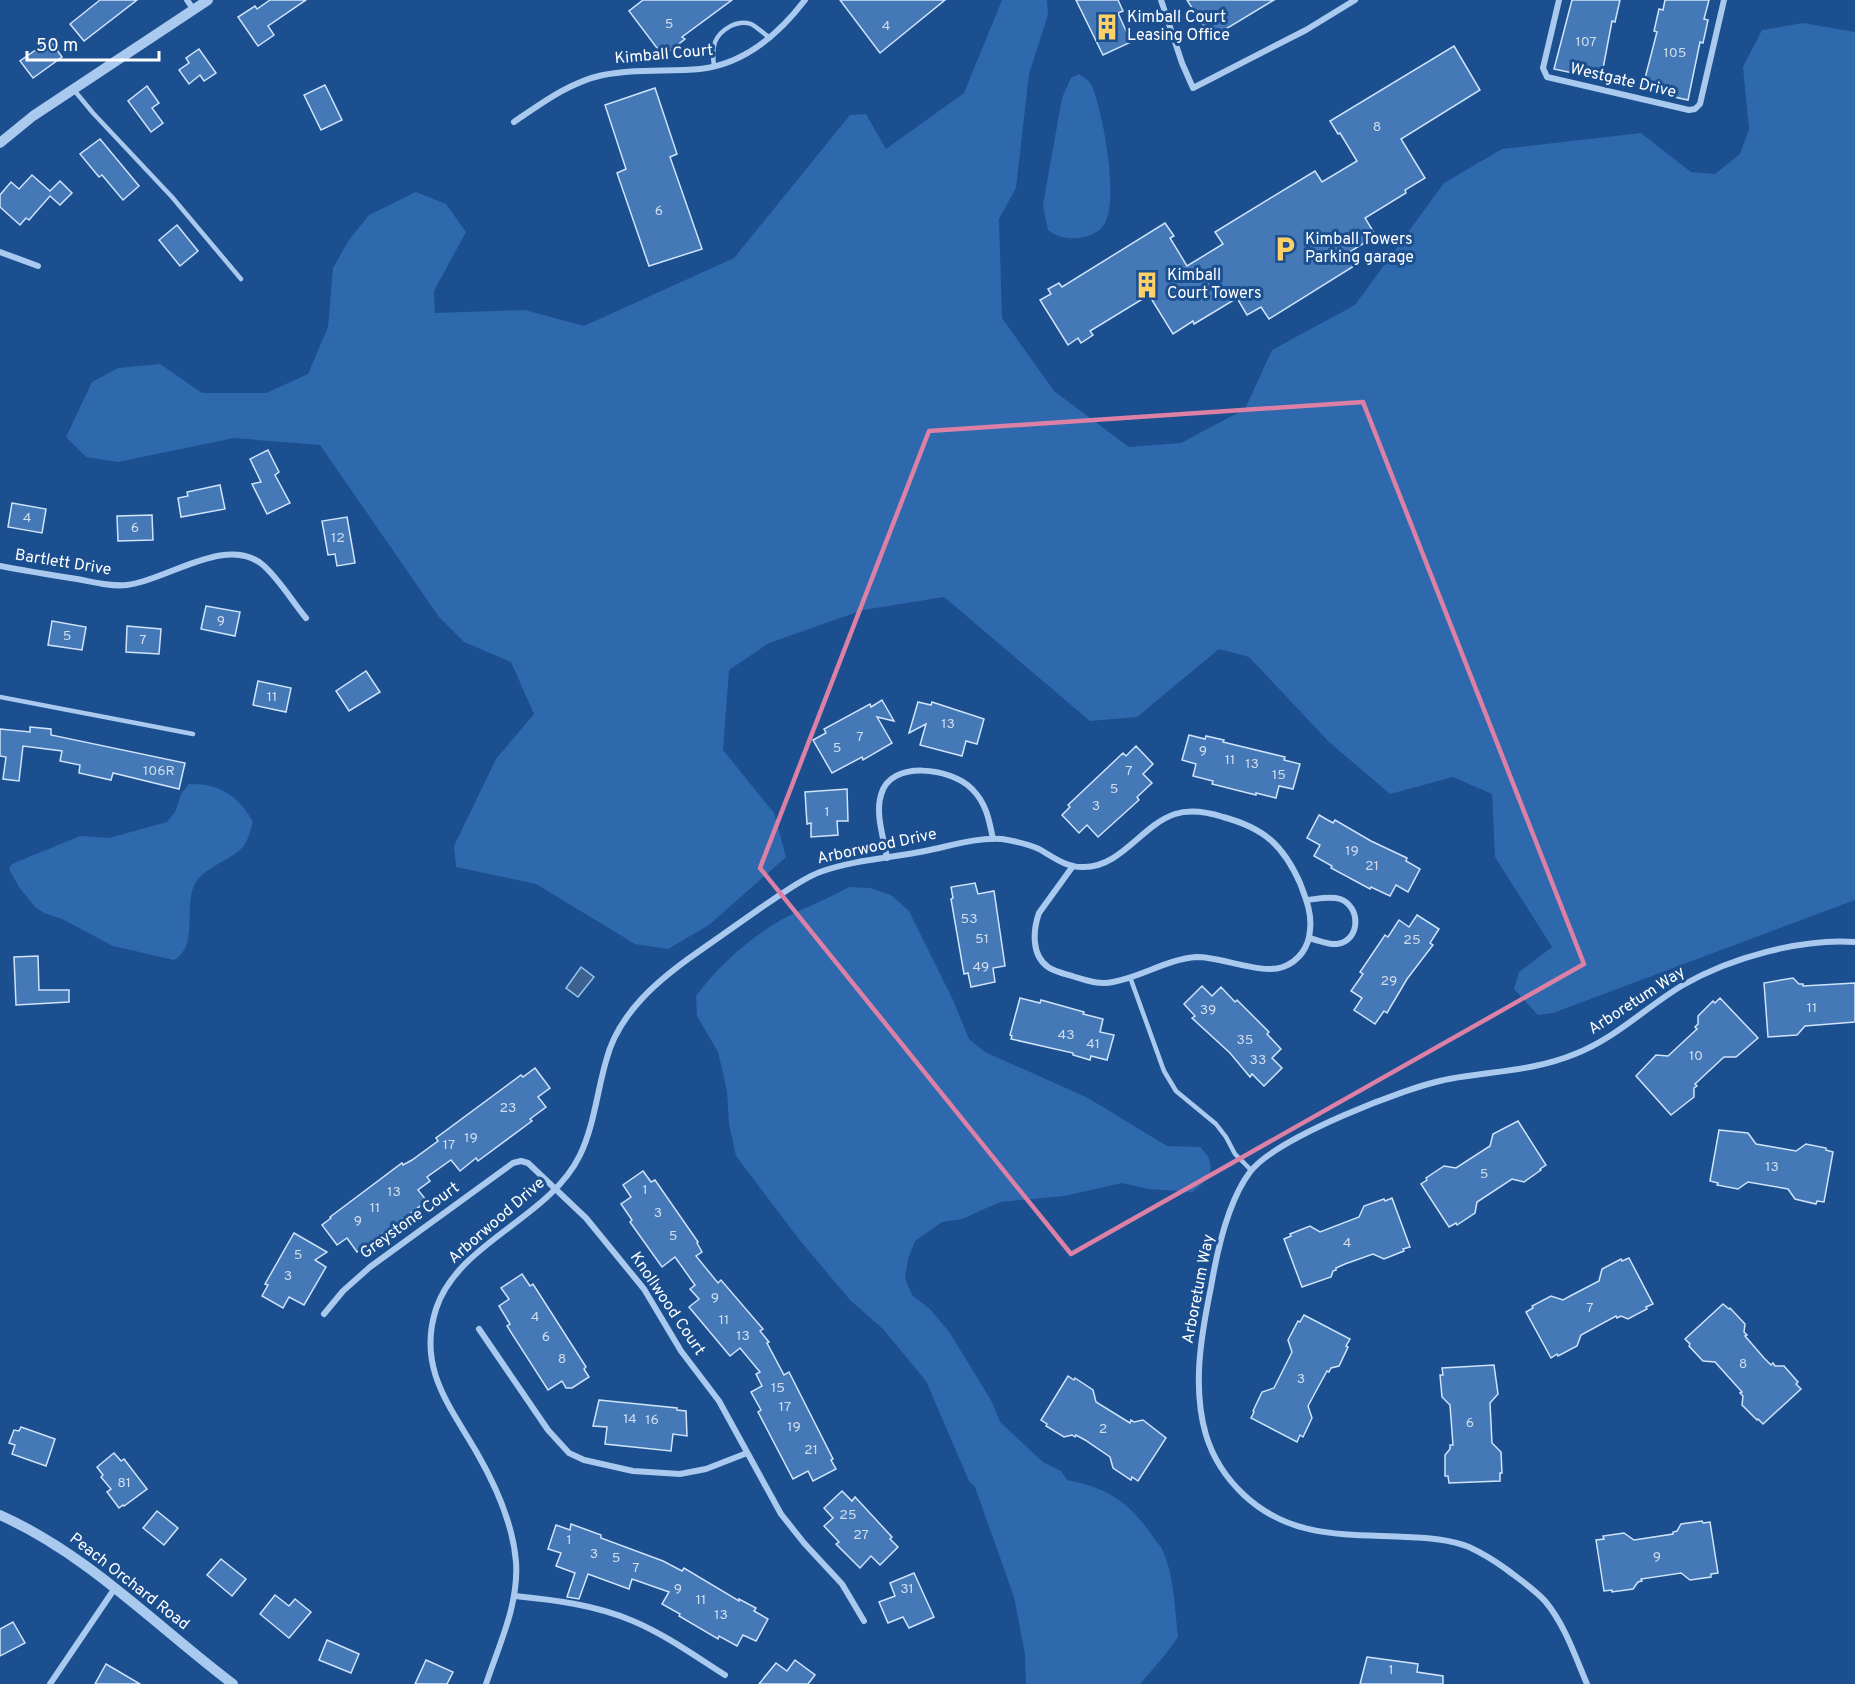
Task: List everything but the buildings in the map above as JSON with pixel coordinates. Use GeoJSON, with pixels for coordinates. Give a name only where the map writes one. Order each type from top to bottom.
{"type":"FeatureCollection","features":[{"type":"Feature","properties":{"kind":"street"},"geometry":{"type":"LineString","coordinates":[[187,0],[194,10]]}},
{"type":"Feature","properties":{"kind":"street"},"geometry":{"type":"LineString","coordinates":[[0,143],[33,116],[208,0]]}},
{"type":"Feature","properties":{"kind":"street","name":"Kimball Court"},"geometry":{"type":"LineString","coordinates":[[514,122],[547,100],[593,77],[624,72],[698,69],[714,66],[746,54],[770,38],[805,0]]}},
{"type":"Feature","properties":{"kind":"street"},"geometry":{"type":"LineString","coordinates":[[1161,0],[1181,61],[1193,88],[1306,30],[1355,0]]}},
{"type":"Feature","properties":{"kind":"street","name":"Westgate Drive"},"geometry":{"type":"LineString","coordinates":[[1559,0],[1543,68],[1547,77],[1689,110],[1695,109],[1700,104],[1724,0]]}},
{"type":"Feature","properties":{"kind":"street"},"geometry":{"type":"LineString","coordinates":[[0,252],[38,266]]}},
{"type":"Feature","properties":{"kind":"street","name":"Bartlett Drive"},"geometry":{"type":"LineString","coordinates":[[0,566],[105,584],[126,585],[141,582],[204,559],[222,555],[238,555],[249,557],[262,564],[306,618]]}},
{"type":"Feature","properties":{"kind":"street"},"geometry":{"type":"LineString","coordinates":[[887,858],[880,815],[880,796],[889,780],[907,773],[928,770],[942,773],[970,786],[988,812],[993,839]]}},
{"type":"Feature","properties":{"kind":"street"},"geometry":{"type":"LineString","coordinates":[[1198,812],[1239,822],[1258,830],[1272,840],[1290,861],[1307,900],[1311,918],[1309,938],[1300,956],[1277,969],[1197,957],[1162,965],[1107,983],[1090,982],[1050,969],[1038,955],[1035,936],[1039,913],[1049,896],[1073,866],[1089,867],[1104,862],[1116,856],[1165,819],[1179,813],[1198,812]]}},
{"type":"Feature","properties":{"kind":"street","name":"Arborwood Drive"},"geometry":{"type":"LineString","coordinates":[[486,1684],[515,1596],[514,1549],[504,1510],[478,1454],[440,1390],[432,1364],[431,1332],[439,1301],[455,1274],[555,1189],[574,1164],[584,1145],[614,1037],[626,1018],[653,988],[684,962],[802,880],[830,868],[993,839],[1033,846],[1073,866]]}},
{"type":"Feature","properties":{"kind":"street"},"geometry":{"type":"LineString","coordinates":[[1307,900],[1332,898],[1341,900],[1352,909],[1355,918],[1353,933],[1342,943],[1329,944],[1309,938]]}},
{"type":"Feature","properties":{"kind":"street","name":"Arboretum Way"},"geometry":{"type":"LineString","coordinates":[[1587,1684],[1567,1638],[1545,1602],[1516,1576],[1485,1555],[1467,1546],[1439,1539],[1337,1534],[1298,1527],[1281,1521],[1241,1492],[1221,1467],[1207,1437],[1198,1404],[1200,1363],[1210,1287],[1224,1231],[1239,1191],[1251,1170],[1268,1155],[1289,1142],[1408,1090],[1449,1079],[1534,1067],[1581,1052],[1616,1032],[1683,985],[1722,967],[1777,950],[1811,943],[1855,942]]}},
{"type":"Feature","properties":{"kind":"street","name":"Knollwood Court"},"geometry":{"type":"LineString","coordinates":[[521,1161],[528,1163],[604,1237],[644,1289],[681,1351],[719,1401],[771,1499],[789,1525],[842,1584],[864,1622]]}},
{"type":"Feature","properties":{"kind":"street","name":"Greystone Court"},"geometry":{"type":"LineString","coordinates":[[324,1314],[343,1291],[370,1268],[513,1163],[521,1161]]}},
{"type":"Feature","properties":{"kind":"street"},"geometry":{"type":"LineString","coordinates":[[479,1329],[548,1430],[561,1446],[584,1460],[633,1471],[680,1474],[712,1467],[747,1453]]}},
{"type":"Feature","properties":{"kind":"street","name":"Peach Orchard Road"},"geometry":{"type":"LineString","coordinates":[[0,1515],[48,1539],[78,1558],[233,1684]]}},
{"type":"Feature","properties":{"kind":"street"},"geometry":{"type":"LineString","coordinates":[[50,1684],[115,1588]]}},
{"type":"Feature","properties":{"kind":"street"},"geometry":{"type":"LineString","coordinates":[[515,1596],[565,1602],[631,1620],[663,1636],[725,1675]]}},
{"type":"Feature","properties":{"kind":"lane"},"geometry":{"type":"LineString","coordinates":[[714,66],[713,54],[716,41],[725,29],[738,23],[750,24],[770,38]]}},
{"type":"Feature","properties":{"kind":"lane"},"geometry":{"type":"LineString","coordinates":[[73,89],[172,196],[241,279]]}},
{"type":"Feature","properties":{"kind":"lane"},"geometry":{"type":"LineString","coordinates":[[0,697],[193,734]]}},
{"type":"Feature","properties":{"kind":"lane"},"geometry":{"type":"LineString","coordinates":[[1130,977],[1164,1071],[1176,1090],[1220,1128],[1236,1154],[1251,1170]]}},
{"type":"Feature","properties":{"kind":"highlighted area"},"geometry":{"type":"Polygon","coordinates":[[[1363,402],[1584,964],[1071,1254],[760,868],[929,431],[1363,402]]]}},
{"type":"Feature","properties":{"kind":"shaded area"},"geometry":{"type":"Polygon","coordinates":[[[1002,0],[1047,0],[1048,15],[1029,74],[1016,188],[999,219],[1002,318],[1054,391],[1129,447],[1181,443],[1245,409],[1272,350],[1355,305],[1444,183],[1502,149],[1641,133],[1691,172],[1715,174],[1740,154],[1749,129],[1743,67],[1762,30],[1803,23],[1855,32],[1855,900],[1553,1013],[1538,1015],[1514,989],[1519,972],[1552,947],[1495,857],[1492,794],[1453,777],[1390,794],[1328,741],[1249,657],[1219,649],[1137,717],[1090,721],[944,597],[863,610],[769,643],[729,670],[723,750],[774,813],[786,857],[709,925],[668,949],[635,944],[536,884],[456,867],[454,846],[496,759],[534,714],[511,662],[464,642],[439,617],[320,445],[234,438],[118,462],[86,457],[66,437],[92,382],[118,368],[160,364],[202,393],[266,393],[308,374],[328,327],[333,268],[349,240],[369,215],[416,192],[446,204],[466,232],[434,291],[435,313],[525,310],[584,326],[734,258],[850,115],[866,114],[886,149],[964,93],[1002,0]]]}},
{"type":"Feature","properties":{"kind":"shaded area"},"geometry":{"type":"Polygon","coordinates":[[[1079,74],[1092,86],[1101,115],[1108,155],[1110,195],[1109,211],[1102,227],[1090,235],[1070,238],[1059,236],[1048,230],[1043,205],[1062,98],[1071,78],[1079,74]]]}},
{"type":"Feature","properties":{"kind":"shaded area"},"geometry":{"type":"Polygon","coordinates":[[[189,784],[210,786],[227,793],[235,798],[253,822],[242,848],[206,872],[196,882],[190,902],[189,935],[182,954],[174,960],[113,946],[62,919],[44,913],[35,907],[19,887],[9,869],[12,864],[80,836],[109,838],[167,822],[175,812],[181,794],[189,784]]]}},
{"type":"Feature","properties":{"kind":"shaded area"},"geometry":{"type":"Polygon","coordinates":[[[849,887],[870,888],[891,895],[909,911],[953,1000],[969,1039],[985,1052],[1088,1098],[1167,1146],[1200,1147],[1209,1160],[1211,1166],[1208,1177],[1192,1192],[1149,1189],[1122,1183],[1064,1196],[1000,1202],[962,1219],[942,1222],[915,1241],[908,1259],[905,1278],[912,1295],[930,1309],[950,1333],[992,1402],[1000,1422],[1043,1462],[1061,1471],[1067,1480],[1105,1492],[1125,1505],[1143,1523],[1162,1549],[1172,1580],[1178,1637],[1140,1684],[1026,1684],[1025,1654],[1014,1597],[975,1487],[969,1481],[926,1381],[883,1329],[850,1300],[798,1238],[736,1156],[729,1124],[727,1091],[718,1052],[697,1016],[696,996],[729,958],[770,927],[849,887]]]}},
{"type":"Feature","properties":{"kind":"shaded area"},"geometry":{"type":"Polygon","coordinates":[[[581,967],[594,977],[578,997],[566,988],[581,967]]]}},
{"type":"Feature","properties":{"kind":"place","name":"Kimball Court Leasing Office"},"geometry":{"type":"Point","coordinates":[1107,27]}},
{"type":"Feature","properties":{"kind":"place","name":"Kimball Towers Parking garage"},"geometry":{"type":"Point","coordinates":[1285,249]}},
{"type":"Feature","properties":{"kind":"place","name":"Kimball Court Towers"},"geometry":{"type":"Point","coordinates":[1147,285]}}]}
